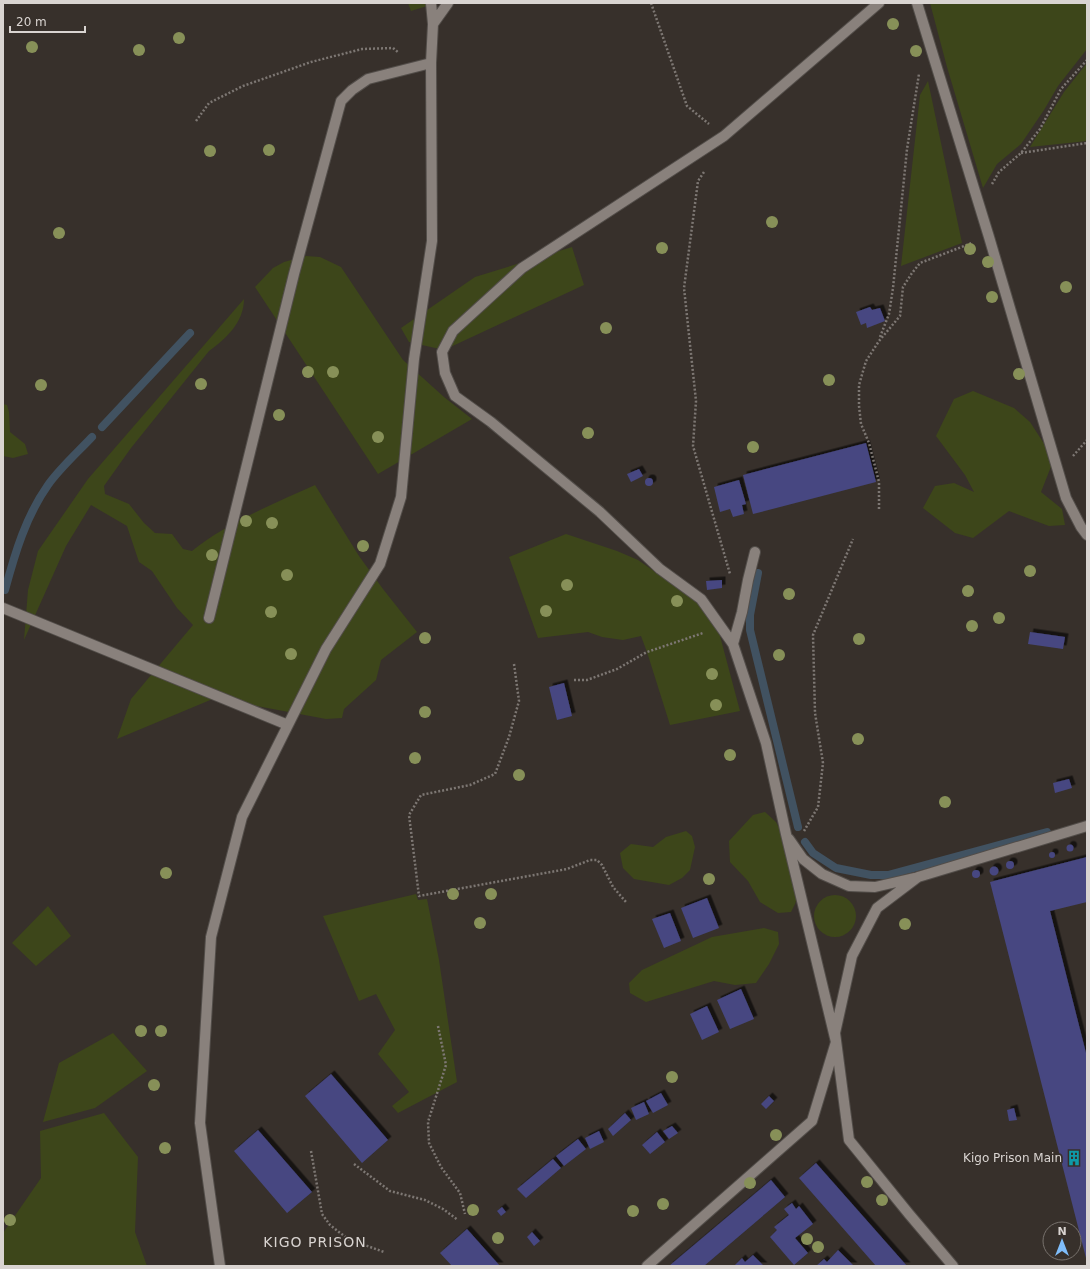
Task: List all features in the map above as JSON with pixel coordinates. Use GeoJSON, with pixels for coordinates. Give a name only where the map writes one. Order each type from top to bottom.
{"type":"FeatureCollection","features":[{"type":"Feature","properties":{"kind":"street"},"geometry":{"type":"LineString","coordinates":[[220,1266],[200,1123],[211,936],[242,817],[326,649],[380,564],[400,497],[414,359],[432,241],[431,63],[433,24],[431,3]]}},
{"type":"Feature","properties":{"kind":"street"},"geometry":{"type":"LineString","coordinates":[[433,24],[448,3]]}},
{"type":"Feature","properties":{"kind":"street"},"geometry":{"type":"LineString","coordinates":[[647,1266],[812,1121],[836,1042],[786,834],[766,743],[733,644],[701,599],[660,569],[600,512],[491,422],[455,396],[444,373],[442,352],[453,331],[522,268],[724,136],[879,3]]}},
{"type":"Feature","properties":{"kind":"street"},"geometry":{"type":"LineString","coordinates":[[917,3],[989,237],[1066,498],[1081,527],[1087,535]]}},
{"type":"Feature","properties":{"kind":"street"},"geometry":{"type":"LineString","coordinates":[[209,618],[294,274],[341,102],[352,90],[368,79],[431,63]]}},
{"type":"Feature","properties":{"kind":"street"},"geometry":{"type":"LineString","coordinates":[[733,644],[742,612],[755,552]]}},
{"type":"Feature","properties":{"kind":"street"},"geometry":{"type":"LineString","coordinates":[[3,608],[288,726]]}},
{"type":"Feature","properties":{"kind":"street"},"geometry":{"type":"LineString","coordinates":[[786,834],[803,859],[822,874],[848,886],[875,887],[918,877],[1087,826]]}},
{"type":"Feature","properties":{"kind":"street"},"geometry":{"type":"LineString","coordinates":[[918,877],[877,908],[852,956],[835,1033],[849,1140],[953,1266]]}},
{"type":"Feature","properties":{"kind":"path"},"geometry":{"type":"LineString","coordinates":[[651,3],[687,106],[724,136]]}},
{"type":"Feature","properties":{"kind":"path"},"geometry":{"type":"LineString","coordinates":[[196,121],[209,103],[243,86],[311,62],[362,49],[393,48],[416,66]]}},
{"type":"Feature","properties":{"kind":"path"},"geometry":{"type":"LineString","coordinates":[[979,205],[999,172],[1021,153],[1040,129],[1061,89],[1087,60]]}},
{"type":"Feature","properties":{"kind":"path"},"geometry":{"type":"LineString","coordinates":[[879,341],[889,314],[907,149],[920,68]]}},
{"type":"Feature","properties":{"kind":"path"},"geometry":{"type":"LineString","coordinates":[[1021,153],[1087,143]]}},
{"type":"Feature","properties":{"kind":"path"},"geometry":{"type":"LineString","coordinates":[[706,168],[698,181],[684,288],[696,401],[693,446],[731,577]]}},
{"type":"Feature","properties":{"kind":"path"},"geometry":{"type":"LineString","coordinates":[[879,509],[879,482],[869,443],[861,424],[859,385],[866,361],[879,341],[900,316],[903,287],[920,263],[989,237]]}},
{"type":"Feature","properties":{"kind":"path"},"geometry":{"type":"LineString","coordinates":[[795,847],[818,807],[823,763],[815,713],[813,635],[853,539]]}},
{"type":"Feature","properties":{"kind":"path"},"geometry":{"type":"LineString","coordinates":[[574,680],[587,680],[617,669],[647,652],[693,637],[720,625]]}},
{"type":"Feature","properties":{"kind":"path"},"geometry":{"type":"LineString","coordinates":[[514,664],[519,700],[510,737],[495,774],[470,785],[422,795],[408,815],[419,896],[567,869],[590,860],[597,860],[602,864],[613,887],[626,902]]}},
{"type":"Feature","properties":{"kind":"path"},"geometry":{"type":"LineString","coordinates":[[438,1026],[446,1065],[428,1122],[429,1143],[441,1167],[460,1193],[465,1214]]}},
{"type":"Feature","properties":{"kind":"path"},"geometry":{"type":"LineString","coordinates":[[311,1151],[322,1214],[330,1225],[348,1239],[384,1252]]}},
{"type":"Feature","properties":{"kind":"path"},"geometry":{"type":"LineString","coordinates":[[354,1164],[390,1191],[425,1200],[443,1209],[458,1220]]}},
{"type":"Feature","properties":{"kind":"green space"},"geometry":{"type":"Polygon","coordinates":[[[408,3],[437,3],[411,11],[408,3]]]}},
{"type":"Feature","properties":{"kind":"green space"},"geometry":{"type":"Polygon","coordinates":[[[930,3],[1087,3],[1087,49],[1058,86],[1021,144],[997,164],[983,188],[947,67],[930,3]]]}},
{"type":"Feature","properties":{"kind":"green space"},"geometry":{"type":"Polygon","coordinates":[[[1087,63],[1087,141],[1030,147],[1064,92],[1087,63]]]}},
{"type":"Feature","properties":{"kind":"green space"},"geometry":{"type":"Polygon","coordinates":[[[928,81],[962,243],[901,266],[920,95],[928,81]]]}},
{"type":"Feature","properties":{"kind":"green space"},"geometry":{"type":"Polygon","coordinates":[[[572,247],[584,285],[444,350],[409,342],[401,328],[475,277],[572,247]]]}},
{"type":"Feature","properties":{"kind":"green space"},"geometry":{"type":"Polygon","coordinates":[[[306,256],[320,257],[341,267],[403,360],[444,397],[472,419],[378,474],[255,287],[273,268],[284,262],[306,256]]]}},
{"type":"Feature","properties":{"kind":"green space"},"geometry":{"type":"Polygon","coordinates":[[[244,299],[241,315],[233,329],[222,341],[209,351],[131,448],[104,486],[105,494],[129,504],[144,523],[155,533],[172,534],[183,549],[192,551],[220,531],[267,506],[315,485],[359,556],[417,632],[381,660],[376,680],[344,709],[342,718],[326,719],[215,698],[117,739],[131,699],[193,625],[177,608],[152,571],[139,562],[127,526],[91,505],[66,546],[24,640],[28,590],[38,551],[88,479],[244,299]]]}},
{"type":"Feature","properties":{"kind":"green space"},"geometry":{"type":"Polygon","coordinates":[[[973,391],[1014,408],[1030,422],[1054,459],[1041,492],[1062,509],[1065,525],[1049,526],[1009,511],[973,538],[955,533],[923,508],[935,486],[954,483],[974,492],[965,475],[936,436],[954,399],[973,391]]]}},
{"type":"Feature","properties":{"kind":"green space"},"geometry":{"type":"Polygon","coordinates":[[[3,404],[7,405],[9,412],[10,432],[25,444],[28,454],[13,458],[3,456],[3,404]]]}},
{"type":"Feature","properties":{"kind":"green space"},"geometry":{"type":"Polygon","coordinates":[[[566,534],[617,551],[638,560],[703,605],[720,636],[740,711],[670,725],[641,636],[623,640],[602,637],[588,632],[538,638],[509,557],[566,534]]]}},
{"type":"Feature","properties":{"kind":"green space"},"geometry":{"type":"Polygon","coordinates":[[[765,812],[776,822],[799,867],[802,883],[791,912],[778,913],[760,902],[748,881],[730,862],[729,841],[753,815],[765,812]]]}},
{"type":"Feature","properties":{"kind":"green space"},"geometry":{"type":"Polygon","coordinates":[[[686,831],[692,836],[695,847],[690,870],[682,878],[669,885],[634,879],[623,868],[620,853],[631,844],[653,847],[666,837],[686,831]]]}},
{"type":"Feature","properties":{"kind":"green space"},"geometry":{"type":"Polygon","coordinates":[[[416,894],[418,900],[427,899],[439,960],[457,1082],[398,1113],[392,1106],[409,1092],[378,1054],[395,1030],[376,994],[359,1001],[323,916],[416,894]]]}},
{"type":"Feature","properties":{"kind":"green space"},"geometry":{"type":"Polygon","coordinates":[[[835,895],[850,901],[856,916],[850,931],[835,937],[820,931],[814,916],[820,901],[835,895]]]}},
{"type":"Feature","properties":{"kind":"green space"},"geometry":{"type":"Polygon","coordinates":[[[48,906],[71,936],[36,966],[12,943],[48,906]]]}},
{"type":"Feature","properties":{"kind":"green space"},"geometry":{"type":"Polygon","coordinates":[[[764,928],[778,932],[779,944],[769,964],[756,983],[735,985],[714,981],[646,1002],[630,993],[629,983],[642,970],[712,937],[764,928]]]}},
{"type":"Feature","properties":{"kind":"green space"},"geometry":{"type":"Polygon","coordinates":[[[113,1033],[147,1071],[95,1108],[43,1122],[59,1063],[113,1033]]]}},
{"type":"Feature","properties":{"kind":"green space"},"geometry":{"type":"Polygon","coordinates":[[[104,1113],[138,1157],[135,1232],[147,1266],[3,1266],[3,1233],[41,1178],[40,1131],[104,1113]]]}},
{"type":"Feature","properties":{"kind":"building"},"geometry":{"type":"Polygon","coordinates":[[[870,307],[872,310],[880,308],[885,321],[867,328],[866,323],[861,325],[856,312],[870,307]]]}},
{"type":"Feature","properties":{"kind":"building"},"geometry":{"type":"Polygon","coordinates":[[[866,443],[876,482],[753,514],[743,475],[866,443]]]}},
{"type":"Feature","properties":{"kind":"building"},"geometry":{"type":"Polygon","coordinates":[[[639,469],[643,476],[631,482],[627,474],[639,469]]]}},
{"type":"Feature","properties":{"kind":"building"},"geometry":{"type":"Polygon","coordinates":[[[647,478],[651,478],[653,482],[651,486],[647,486],[645,484],[645,480],[647,478]]]}},
{"type":"Feature","properties":{"kind":"building"},"geometry":{"type":"Polygon","coordinates":[[[739,480],[746,504],[742,505],[744,514],[733,517],[730,509],[720,512],[714,487],[739,480]]]}},
{"type":"Feature","properties":{"kind":"building"},"geometry":{"type":"Polygon","coordinates":[[[722,580],[722,588],[707,590],[706,581],[722,580]]]}},
{"type":"Feature","properties":{"kind":"building"},"geometry":{"type":"Polygon","coordinates":[[[1030,632],[1065,637],[1063,649],[1028,644],[1030,632]]]}},
{"type":"Feature","properties":{"kind":"building"},"geometry":{"type":"Polygon","coordinates":[[[564,683],[572,716],[557,720],[549,687],[564,683]]]}},
{"type":"Feature","properties":{"kind":"building"},"geometry":{"type":"Polygon","coordinates":[[[1069,779],[1072,788],[1055,793],[1053,783],[1069,779]]]}},
{"type":"Feature","properties":{"kind":"building"},"geometry":{"type":"Polygon","coordinates":[[[1070,845],[1073,848],[1070,851],[1067,848],[1070,845]]]}},
{"type":"Feature","properties":{"kind":"building"},"geometry":{"type":"Polygon","coordinates":[[[1052,852],[1055,855],[1052,858],[1049,855],[1052,852]]]}},
{"type":"Feature","properties":{"kind":"building","name":"Kigo Prison Main"},"geometry":{"type":"Polygon","coordinates":[[[1087,857],[1087,902],[1050,911],[1087,1057],[1086,1258],[1082,1242],[1082,1221],[1077,1221],[990,882],[1087,857]]]}},
{"type":"Feature","properties":{"kind":"building"},"geometry":{"type":"Polygon","coordinates":[[[1008,861],[1012,861],[1014,865],[1012,869],[1008,869],[1006,867],[1006,863],[1008,861]]]}},
{"type":"Feature","properties":{"kind":"building"},"geometry":{"type":"Polygon","coordinates":[[[994,866],[999,871],[994,876],[989,871],[994,866]]]}},
{"type":"Feature","properties":{"kind":"building"},"geometry":{"type":"Polygon","coordinates":[[[976,870],[979,871],[979,877],[976,878],[973,877],[972,874],[973,871],[976,870]]]}},
{"type":"Feature","properties":{"kind":"building"},"geometry":{"type":"Polygon","coordinates":[[[707,898],[719,928],[693,938],[681,908],[707,898]]]}},
{"type":"Feature","properties":{"kind":"building"},"geometry":{"type":"Polygon","coordinates":[[[670,913],[681,941],[664,948],[652,919],[670,913]]]}},
{"type":"Feature","properties":{"kind":"building"},"geometry":{"type":"Polygon","coordinates":[[[741,989],[754,1019],[730,1029],[717,1000],[741,989]]]}},
{"type":"Feature","properties":{"kind":"building"},"geometry":{"type":"Polygon","coordinates":[[[707,1006],[719,1032],[702,1040],[690,1014],[707,1006]]]}},
{"type":"Feature","properties":{"kind":"building"},"geometry":{"type":"Polygon","coordinates":[[[331,1074],[388,1140],[362,1163],[305,1096],[331,1074]]]}},
{"type":"Feature","properties":{"kind":"building"},"geometry":{"type":"Polygon","coordinates":[[[661,1093],[668,1105],[653,1113],[646,1101],[661,1093]]]}},
{"type":"Feature","properties":{"kind":"building"},"geometry":{"type":"Polygon","coordinates":[[[769,1096],[774,1101],[766,1109],[761,1104],[769,1096]]]}},
{"type":"Feature","properties":{"kind":"building"},"geometry":{"type":"Polygon","coordinates":[[[644,1102],[649,1114],[636,1120],[631,1108],[644,1102]]]}},
{"type":"Feature","properties":{"kind":"building"},"geometry":{"type":"Polygon","coordinates":[[[1014,1108],[1017,1120],[1009,1121],[1007,1110],[1014,1108]]]}},
{"type":"Feature","properties":{"kind":"building"},"geometry":{"type":"Polygon","coordinates":[[[625,1113],[631,1120],[613,1136],[608,1129],[625,1113]]]}},
{"type":"Feature","properties":{"kind":"building"},"geometry":{"type":"Polygon","coordinates":[[[672,1126],[678,1133],[669,1139],[663,1131],[672,1126]]]}},
{"type":"Feature","properties":{"kind":"building"},"geometry":{"type":"Polygon","coordinates":[[[258,1130],[312,1192],[287,1213],[234,1151],[258,1130]]]}},
{"type":"Feature","properties":{"kind":"building"},"geometry":{"type":"Polygon","coordinates":[[[599,1131],[604,1142],[590,1149],[585,1138],[599,1131]]]}},
{"type":"Feature","properties":{"kind":"building"},"geometry":{"type":"Polygon","coordinates":[[[657,1132],[665,1142],[650,1154],[642,1145],[657,1132]]]}},
{"type":"Feature","properties":{"kind":"building"},"geometry":{"type":"Polygon","coordinates":[[[578,1139],[586,1149],[564,1166],[556,1156],[578,1139]]]}},
{"type":"Feature","properties":{"kind":"building"},"geometry":{"type":"Polygon","coordinates":[[[553,1159],[561,1168],[526,1198],[517,1189],[553,1159]]]}},
{"type":"Feature","properties":{"kind":"building"},"geometry":{"type":"Polygon","coordinates":[[[816,1163],[907,1266],[876,1266],[799,1178],[816,1163]]]}},
{"type":"Feature","properties":{"kind":"building"},"geometry":{"type":"Polygon","coordinates":[[[771,1180],[785,1197],[704,1266],[669,1266],[771,1180]]]}},
{"type":"Feature","properties":{"kind":"building"},"geometry":{"type":"Polygon","coordinates":[[[792,1203],[796,1209],[799,1206],[813,1224],[795,1238],[808,1253],[794,1265],[770,1237],[777,1230],[774,1227],[789,1215],[784,1209],[792,1203]]]}},
{"type":"Feature","properties":{"kind":"building"},"geometry":{"type":"Polygon","coordinates":[[[502,1207],[506,1212],[501,1216],[497,1211],[502,1207]]]}},
{"type":"Feature","properties":{"kind":"building"},"geometry":{"type":"Polygon","coordinates":[[[467,1229],[500,1266],[452,1266],[440,1253],[467,1229]]]}},
{"type":"Feature","properties":{"kind":"building"},"geometry":{"type":"Polygon","coordinates":[[[532,1232],[540,1241],[534,1246],[527,1237],[532,1232]]]}},
{"type":"Feature","properties":{"kind":"building"},"geometry":{"type":"Polygon","coordinates":[[[838,1250],[854,1266],[816,1266],[824,1259],[827,1262],[838,1250]]]}},
{"type":"Feature","properties":{"kind":"building"},"geometry":{"type":"Polygon","coordinates":[[[753,1255],[764,1266],[734,1266],[742,1258],[745,1262],[753,1255]]]}},
{"type":"Feature","properties":{"kind":"waterway"},"geometry":{"type":"LineString","coordinates":[[102,427],[190,333]]}},
{"type":"Feature","properties":{"kind":"waterway"},"geometry":{"type":"LineString","coordinates":[[5,590],[22,535],[33,509],[58,472],[92,437]]}},
{"type":"Feature","properties":{"kind":"waterway"},"geometry":{"type":"LineString","coordinates":[[758,573],[750,615],[750,630],[798,827]]}},
{"type":"Feature","properties":{"kind":"waterway"},"geometry":{"type":"LineString","coordinates":[[805,842],[813,853],[836,868],[871,875],[888,875],[1047,832]]}},
{"type":"Feature","properties":{"kind":"place","name":"Kigo Prison Main"},"geometry":{"type":"Point","coordinates":[1074,1158]}},
{"type":"Feature","properties":{"kind":"district","name":"KIGO PRISON"},"geometry":{"type":"Point","coordinates":[315,1242]}}]}
